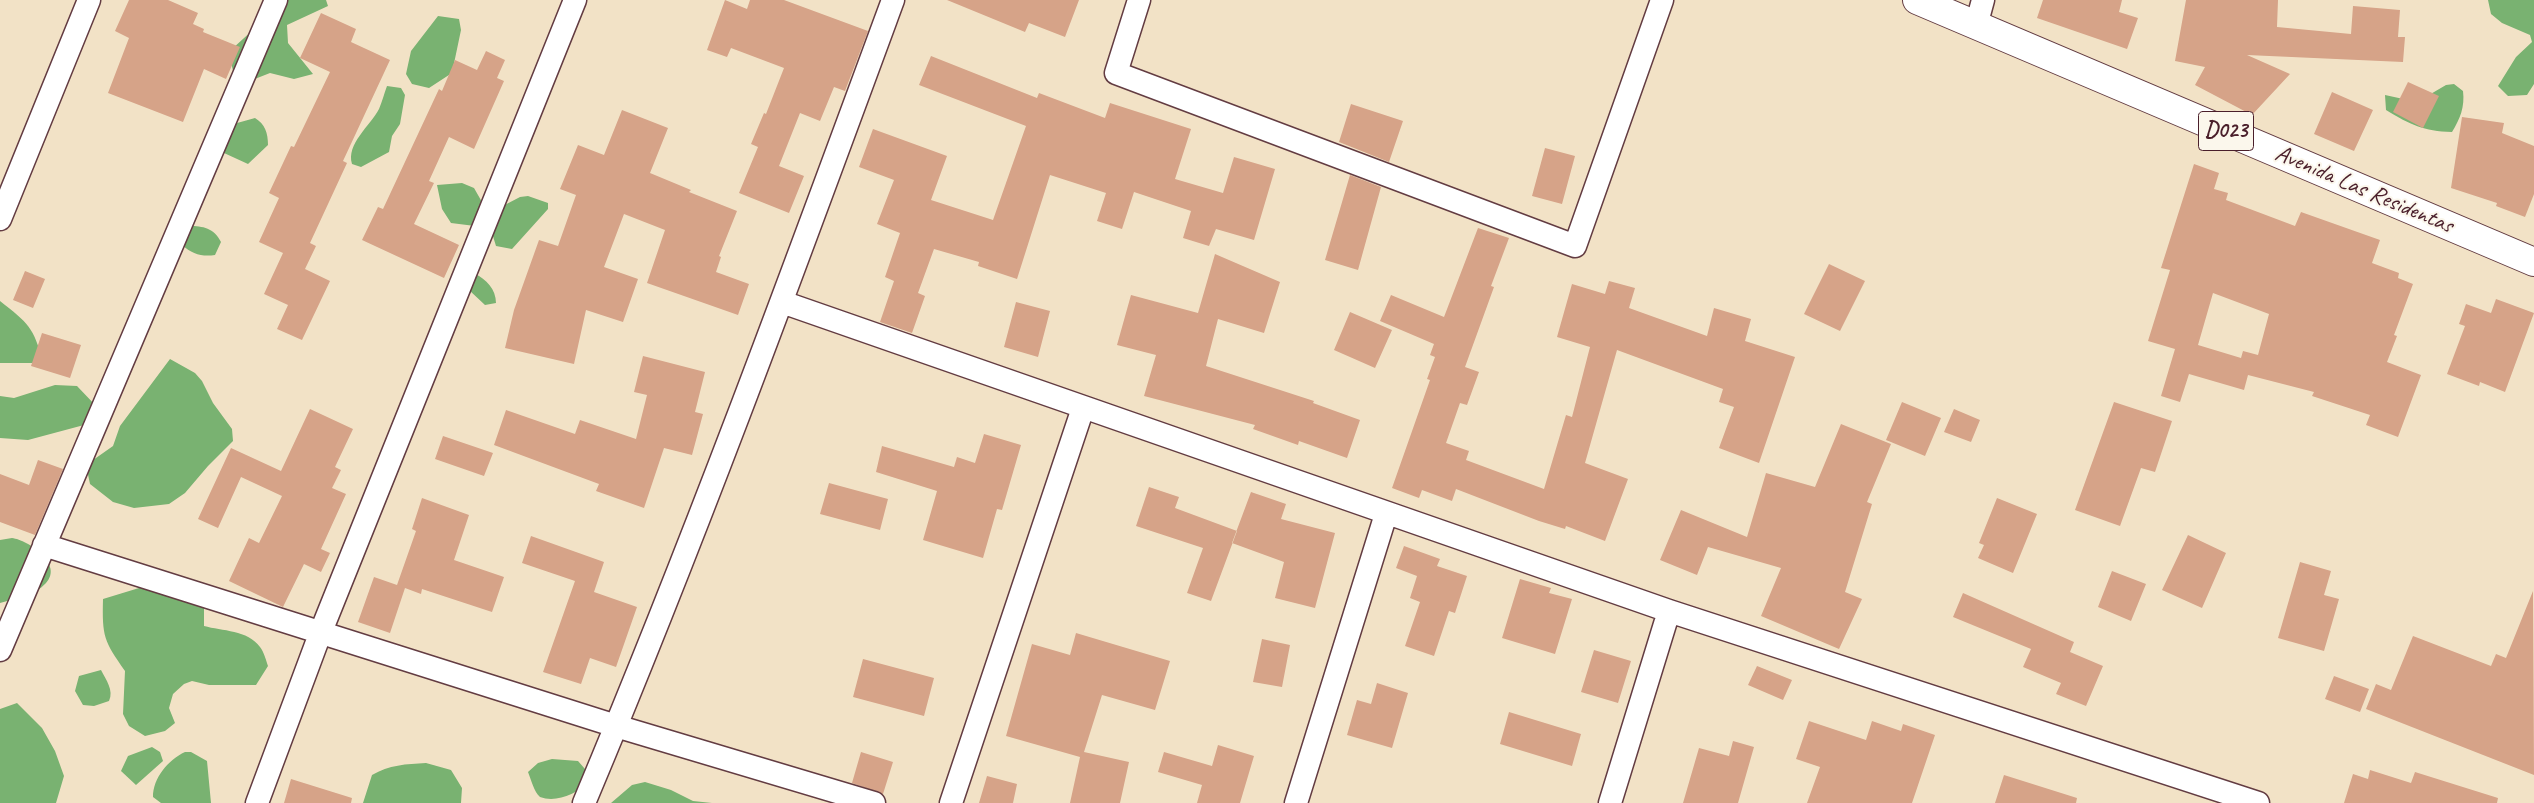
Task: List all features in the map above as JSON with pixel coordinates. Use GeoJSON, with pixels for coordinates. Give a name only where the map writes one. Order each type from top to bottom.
{"type":"FeatureCollection","features":[{"type":"Feature","properties":{"kind":"main road","name":"Avenida Las Residentas"},"geometry":{"type":"LineString","coordinates":[[1917,0],[1980,13],[2534,262]]}},
{"type":"Feature","properties":{"kind":"street"},"geometry":{"type":"LineString","coordinates":[[0,219],[89,0]]}},
{"type":"Feature","properties":{"kind":"street"},"geometry":{"type":"LineString","coordinates":[[0,650],[276,0]]}},
{"type":"Feature","properties":{"kind":"street"},"geometry":{"type":"LineString","coordinates":[[256,803],[320,634],[575,0]]}},
{"type":"Feature","properties":{"kind":"street"},"geometry":{"type":"LineString","coordinates":[[584,803],[782,302],[893,0]]}},
{"type":"Feature","properties":{"kind":"street"},"geometry":{"type":"LineString","coordinates":[[1139,0],[1116,73],[1575,246],[1662,0]]}},
{"type":"Feature","properties":{"kind":"street"},"geometry":{"type":"LineString","coordinates":[[782,302],[1669,611],[2258,803]]}},
{"type":"Feature","properties":{"kind":"street"},"geometry":{"type":"LineString","coordinates":[[951,803],[1083,408]]}},
{"type":"Feature","properties":{"kind":"street"},"geometry":{"type":"LineString","coordinates":[[1296,803],[1386,514]]}},
{"type":"Feature","properties":{"kind":"street"},"geometry":{"type":"LineString","coordinates":[[44,545],[320,634],[616,726],[874,803]]}},
{"type":"Feature","properties":{"kind":"street"},"geometry":{"type":"LineString","coordinates":[[1610,803],[1669,611]]}},
{"type":"Feature","properties":{"kind":"green space"},"geometry":{"type":"Polygon","coordinates":[[[271,0],[326,0],[328,6],[287,25],[288,43],[313,74],[294,79],[270,73],[237,86],[230,59],[232,49],[255,28],[271,0]]]}},
{"type":"Feature","properties":{"kind":"green space"},"geometry":{"type":"Polygon","coordinates":[[[2488,0],[2534,0],[2534,84],[2527,95],[2508,96],[2498,86],[2516,57],[2532,42],[2530,35],[2502,23],[2491,14],[2488,0]]]}},
{"type":"Feature","properties":{"kind":"green space"},"geometry":{"type":"Polygon","coordinates":[[[438,16],[459,19],[461,30],[452,73],[429,88],[412,84],[406,74],[411,51],[438,16]]]}},
{"type":"Feature","properties":{"kind":"green space"},"geometry":{"type":"Polygon","coordinates":[[[2454,84],[2463,91],[2463,108],[2452,132],[2418,126],[2386,110],[2385,95],[2417,102],[2446,85],[2454,84]]]}},
{"type":"Feature","properties":{"kind":"green space"},"geometry":{"type":"Polygon","coordinates":[[[387,86],[401,88],[405,95],[400,124],[392,136],[389,152],[361,167],[352,164],[352,149],[379,109],[387,86]]]}},
{"type":"Feature","properties":{"kind":"green space"},"geometry":{"type":"Polygon","coordinates":[[[255,118],[265,129],[268,145],[248,164],[224,153],[220,146],[230,125],[255,118]]]}},
{"type":"Feature","properties":{"kind":"green space"},"geometry":{"type":"Polygon","coordinates":[[[462,183],[474,188],[482,202],[475,226],[451,223],[442,209],[437,185],[462,183]]]}},
{"type":"Feature","properties":{"kind":"green space"},"geometry":{"type":"Polygon","coordinates":[[[528,196],[548,203],[548,209],[512,249],[496,246],[492,233],[497,209],[520,197],[528,196]]]}},
{"type":"Feature","properties":{"kind":"green space"},"geometry":{"type":"Polygon","coordinates":[[[189,226],[203,227],[218,237],[221,242],[215,255],[197,254],[182,245],[189,226]]]}},
{"type":"Feature","properties":{"kind":"green space"},"geometry":{"type":"Polygon","coordinates":[[[475,274],[490,285],[496,298],[496,303],[485,305],[469,290],[475,274]]]}},
{"type":"Feature","properties":{"kind":"green space"},"geometry":{"type":"Polygon","coordinates":[[[0,301],[29,327],[33,333],[43,363],[0,363],[0,301]]]}},
{"type":"Feature","properties":{"kind":"green space"},"geometry":{"type":"Polygon","coordinates":[[[170,359],[195,373],[202,381],[213,403],[232,429],[233,441],[185,493],[169,504],[134,508],[113,502],[90,484],[86,465],[113,446],[120,426],[170,359]]]}},
{"type":"Feature","properties":{"kind":"green space"},"geometry":{"type":"Polygon","coordinates":[[[55,385],[77,386],[97,407],[84,425],[28,440],[0,438],[0,396],[14,398],[55,385]]]}},
{"type":"Feature","properties":{"kind":"green space"},"geometry":{"type":"Polygon","coordinates":[[[12,538],[27,543],[42,554],[51,568],[50,576],[46,583],[36,591],[0,603],[0,540],[12,538]]]}},
{"type":"Feature","properties":{"kind":"green space"},"geometry":{"type":"Polygon","coordinates":[[[162,581],[204,599],[204,626],[249,637],[261,649],[268,666],[256,685],[209,685],[192,681],[184,684],[173,694],[169,708],[175,723],[165,731],[145,736],[129,726],[123,714],[125,671],[106,638],[103,622],[103,599],[162,581]]]}},
{"type":"Feature","properties":{"kind":"green space"},"geometry":{"type":"Polygon","coordinates":[[[101,670],[110,689],[109,701],[94,706],[83,705],[75,691],[79,676],[101,670]]]}},
{"type":"Feature","properties":{"kind":"green space"},"geometry":{"type":"Polygon","coordinates":[[[17,703],[42,728],[55,751],[64,776],[56,803],[0,803],[0,709],[17,703]]]}},
{"type":"Feature","properties":{"kind":"green space"},"geometry":{"type":"Polygon","coordinates":[[[152,747],[160,752],[163,761],[136,785],[121,771],[128,756],[152,747]]]}},
{"type":"Feature","properties":{"kind":"green space"},"geometry":{"type":"Polygon","coordinates":[[[185,752],[191,752],[207,761],[211,803],[161,803],[153,797],[156,783],[163,770],[185,752]]]}},
{"type":"Feature","properties":{"kind":"green space"},"geometry":{"type":"Polygon","coordinates":[[[552,759],[578,761],[585,769],[588,782],[572,794],[566,796],[553,799],[540,797],[534,789],[528,772],[538,763],[552,759]]]}},
{"type":"Feature","properties":{"kind":"green space"},"geometry":{"type":"Polygon","coordinates":[[[426,763],[451,770],[462,788],[461,803],[363,803],[372,775],[391,767],[426,763]]]}},
{"type":"Feature","properties":{"kind":"green space"},"geometry":{"type":"Polygon","coordinates":[[[645,782],[671,790],[693,801],[712,803],[611,803],[632,785],[645,782]]]}},
{"type":"Feature","properties":{"kind":"building"},"geometry":{"type":"Polygon","coordinates":[[[129,0],[168,0],[198,13],[193,24],[204,29],[203,32],[240,47],[226,79],[204,69],[183,122],[108,93],[129,38],[115,31],[129,0]]]}},
{"type":"Feature","properties":{"kind":"building"},"geometry":{"type":"Polygon","coordinates":[[[725,0],[747,9],[750,0],[784,0],[868,31],[845,91],[834,87],[820,121],[800,113],[779,166],[804,176],[789,213],[739,193],[758,147],[751,144],[764,113],[766,114],[784,68],[731,48],[727,57],[707,50],[725,0]]]}},
{"type":"Feature","properties":{"kind":"building"},"geometry":{"type":"Polygon","coordinates":[[[947,0],[1079,0],[1065,37],[1029,23],[1025,32],[947,0]]]}},
{"type":"Feature","properties":{"kind":"building"},"geometry":{"type":"Polygon","coordinates":[[[2043,0],[2122,0],[2119,12],[2138,18],[2127,49],[2037,18],[2043,0]]]}},
{"type":"Feature","properties":{"kind":"building"},"geometry":{"type":"Polygon","coordinates":[[[2186,0],[2278,0],[2277,27],[2351,34],[2353,6],[2400,10],[2398,37],[2405,37],[2403,62],[2247,55],[2290,74],[2252,115],[2195,85],[2205,67],[2175,61],[2186,0]]]}},
{"type":"Feature","properties":{"kind":"building"},"geometry":{"type":"Polygon","coordinates":[[[321,13],[356,29],[351,42],[390,60],[343,161],[347,163],[310,243],[316,246],[305,269],[330,281],[302,340],[277,329],[288,305],[264,294],[283,253],[259,242],[279,198],[269,193],[291,146],[294,147],[330,72],[300,58],[321,13]]]}},
{"type":"Feature","properties":{"kind":"building"},"geometry":{"type":"Polygon","coordinates":[[[486,51],[505,60],[497,78],[504,81],[474,149],[449,137],[429,181],[434,183],[414,224],[459,245],[444,278],[362,240],[378,207],[383,209],[439,89],[442,91],[455,60],[477,70],[486,51]]]}},
{"type":"Feature","properties":{"kind":"building"},"geometry":{"type":"Polygon","coordinates":[[[931,56],[1037,98],[1039,93],[1105,118],[1110,103],[1191,129],[1175,179],[1223,193],[1234,157],[1275,169],[1254,240],[1216,229],[1209,246],[1183,238],[1191,211],[1134,192],[1122,229],[1097,221],[1106,193],[1050,175],[1017,279],[978,266],[979,262],[934,249],[918,293],[925,296],[912,333],[880,322],[894,281],[885,277],[900,233],[877,224],[894,180],[859,167],[873,129],[947,156],[931,200],[993,220],[1026,126],[919,85],[931,56]]]}},
{"type":"Feature","properties":{"kind":"building"},"geometry":{"type":"Polygon","coordinates":[[[2408,82],[2439,96],[2423,128],[2393,112],[2408,82]]]}},
{"type":"Feature","properties":{"kind":"building"},"geometry":{"type":"Polygon","coordinates":[[[2332,92],[2373,110],[2354,151],[2314,134],[2332,92]]]}},
{"type":"Feature","properties":{"kind":"building"},"geometry":{"type":"Polygon","coordinates":[[[1351,104],[1403,121],[1389,162],[1339,142],[1351,104]]]}},
{"type":"Feature","properties":{"kind":"building"},"geometry":{"type":"Polygon","coordinates":[[[622,110],[668,128],[650,173],[691,190],[689,192],[737,211],[719,256],[721,257],[716,272],[749,284],[738,315],[647,283],[665,230],[624,214],[604,267],[638,279],[623,322],[586,310],[574,364],[505,348],[514,310],[539,240],[558,246],[576,195],[560,189],[578,145],[604,155],[622,110]]]}},
{"type":"Feature","properties":{"kind":"building"},"geometry":{"type":"Polygon","coordinates":[[[2462,117],[2504,123],[2502,133],[2534,146],[2534,194],[2525,217],[2496,206],[2497,203],[2451,188],[2462,117]]]}},
{"type":"Feature","properties":{"kind":"building"},"geometry":{"type":"Polygon","coordinates":[[[1545,148],[1575,156],[1562,204],[1532,196],[1545,148]]]}},
{"type":"Feature","properties":{"kind":"building"},"geometry":{"type":"Polygon","coordinates":[[[2194,164],[2219,173],[2214,189],[2228,193],[2226,200],[2295,226],[2301,212],[2380,240],[2372,263],[2399,273],[2398,278],[2413,284],[2394,335],[2397,336],[2387,362],[2421,375],[2398,437],[2366,425],[2370,415],[2312,396],[2314,392],[2248,375],[2244,390],[2189,374],[2180,402],[2161,396],[2175,349],[2148,341],[2170,270],[2161,268],[2194,164]],[[2213,293],[2198,345],[2241,358],[2243,351],[2258,355],[2269,314],[2213,293]]]}},
{"type":"Feature","properties":{"kind":"building"},"geometry":{"type":"Polygon","coordinates":[[[1350,175],[1381,187],[1358,270],[1325,260],[1350,175]]]}},
{"type":"Feature","properties":{"kind":"building"},"geometry":{"type":"Polygon","coordinates":[[[1478,228],[1509,238],[1491,286],[1494,287],[1465,367],[1479,372],[1467,405],[1460,403],[1446,443],[1469,451],[1466,460],[1544,489],[1566,415],[1572,417],[1590,347],[1557,337],[1572,284],[1605,294],[1609,281],[1635,288],[1629,308],[1707,336],[1714,308],[1751,319],[1745,341],[1795,357],[1759,463],[1719,448],[1734,407],[1719,402],[1723,389],[1617,350],[1585,463],[1628,479],[1605,541],[1566,526],[1565,529],[1539,521],[1456,489],[1452,501],[1422,490],[1419,498],[1392,488],[1430,380],[1427,379],[1435,357],[1430,355],[1434,344],[1380,321],[1391,295],[1444,317],[1478,228]]]}},
{"type":"Feature","properties":{"kind":"building"},"geometry":{"type":"Polygon","coordinates":[[[1215,254],[1280,282],[1264,333],[1218,319],[1206,366],[1314,401],[1313,403],[1360,420],[1347,458],[1299,441],[1298,445],[1253,429],[1255,425],[1144,396],[1156,355],[1117,345],[1131,295],[1198,313],[1215,254]]]}},
{"type":"Feature","properties":{"kind":"building"},"geometry":{"type":"Polygon","coordinates":[[[1829,264],[1865,281],[1840,331],[1804,314],[1829,264]]]}},
{"type":"Feature","properties":{"kind":"building"},"geometry":{"type":"Polygon","coordinates":[[[25,271],[45,279],[33,308],[13,300],[25,271]]]}},
{"type":"Feature","properties":{"kind":"building"},"geometry":{"type":"Polygon","coordinates":[[[2496,299],[2534,313],[2505,392],[2480,382],[2479,386],[2447,374],[2465,326],[2459,324],[2466,304],[2491,313],[2496,299]]]}},
{"type":"Feature","properties":{"kind":"building"},"geometry":{"type":"Polygon","coordinates":[[[1016,302],[1050,311],[1038,357],[1004,347],[1016,302]]]}},
{"type":"Feature","properties":{"kind":"building"},"geometry":{"type":"Polygon","coordinates":[[[1350,312],[1392,330],[1375,368],[1334,350],[1350,312]]]}},
{"type":"Feature","properties":{"kind":"building"},"geometry":{"type":"Polygon","coordinates":[[[42,333],[81,345],[70,378],[31,366],[42,333]]]}},
{"type":"Feature","properties":{"kind":"building"},"geometry":{"type":"Polygon","coordinates":[[[643,356],[705,372],[695,412],[703,414],[692,455],[664,448],[644,508],[596,491],[599,484],[494,445],[506,410],[575,434],[580,420],[636,439],[647,395],[634,392],[643,356]]]}},
{"type":"Feature","properties":{"kind":"building"},"geometry":{"type":"Polygon","coordinates":[[[1902,402],[1941,418],[1925,456],[1886,440],[1902,402]]]}},
{"type":"Feature","properties":{"kind":"building"},"geometry":{"type":"Polygon","coordinates":[[[2114,402],[2172,421],[2155,472],[2141,468],[2120,526],[2075,510],[2114,402]]]}},
{"type":"Feature","properties":{"kind":"building"},"geometry":{"type":"Polygon","coordinates":[[[310,409],[353,429],[335,467],[341,470],[332,488],[346,494],[321,549],[330,553],[321,572],[304,564],[283,607],[229,581],[249,538],[259,543],[282,496],[241,477],[218,528],[198,519],[231,448],[281,471],[310,409]]]}},
{"type":"Feature","properties":{"kind":"building"},"geometry":{"type":"Polygon","coordinates":[[[1954,409],[1980,420],[1971,442],[1944,432],[1954,409]]]}},
{"type":"Feature","properties":{"kind":"building"},"geometry":{"type":"Polygon","coordinates":[[[1841,424],[1891,444],[1867,502],[1872,504],[1845,592],[1862,599],[1839,649],[1761,616],[1781,568],[1708,547],[1697,575],[1660,560],[1681,510],[1747,537],[1766,473],[1815,487],[1841,424]]]}},
{"type":"Feature","properties":{"kind":"building"},"geometry":{"type":"Polygon","coordinates":[[[984,434],[1021,445],[1002,510],[997,509],[983,558],[923,540],[937,491],[876,472],[882,446],[954,467],[957,457],[975,463],[984,434]]]}},
{"type":"Feature","properties":{"kind":"building"},"geometry":{"type":"Polygon","coordinates":[[[443,436],[493,453],[484,476],[435,459],[443,436]]]}},
{"type":"Feature","properties":{"kind":"building"},"geometry":{"type":"Polygon","coordinates":[[[38,460],[63,469],[35,535],[0,522],[0,474],[29,485],[38,460]]]}},
{"type":"Feature","properties":{"kind":"building"},"geometry":{"type":"Polygon","coordinates":[[[829,483],[888,499],[880,530],[820,514],[829,483]]]}},
{"type":"Feature","properties":{"kind":"building"},"geometry":{"type":"Polygon","coordinates":[[[1149,487],[1179,497],[1175,508],[1237,531],[1211,601],[1187,593],[1203,548],[1136,526],[1149,487]]]}},
{"type":"Feature","properties":{"kind":"building"},"geometry":{"type":"Polygon","coordinates":[[[1251,492],[1286,504],[1281,519],[1335,533],[1315,608],[1275,598],[1284,562],[1232,543],[1251,492]]]}},
{"type":"Feature","properties":{"kind":"building"},"geometry":{"type":"Polygon","coordinates":[[[422,498],[469,515],[454,560],[504,577],[492,612],[422,589],[421,594],[405,588],[390,633],[358,622],[374,577],[397,585],[416,531],[412,529],[422,498]]]}},
{"type":"Feature","properties":{"kind":"building"},"geometry":{"type":"Polygon","coordinates":[[[1997,498],[2037,514],[2013,573],[1978,558],[1984,545],[1979,543],[1997,498]]]}},
{"type":"Feature","properties":{"kind":"building"},"geometry":{"type":"Polygon","coordinates":[[[2188,535],[2226,553],[2202,608],[2162,590],[2188,535]]]}},
{"type":"Feature","properties":{"kind":"building"},"geometry":{"type":"Polygon","coordinates":[[[531,536],[604,562],[594,592],[637,607],[616,667],[590,658],[581,684],[543,672],[575,581],[522,563],[531,536]]]}},
{"type":"Feature","properties":{"kind":"building"},"geometry":{"type":"Polygon","coordinates":[[[1404,546],[1440,559],[1437,566],[1467,576],[1455,613],[1449,611],[1434,656],[1405,646],[1420,602],[1410,598],[1417,576],[1396,568],[1404,546]]]}},
{"type":"Feature","properties":{"kind":"building"},"geometry":{"type":"Polygon","coordinates":[[[2300,562],[2331,571],[2324,595],[2339,599],[2324,651],[2278,638],[2300,562]]]}},
{"type":"Feature","properties":{"kind":"building"},"geometry":{"type":"Polygon","coordinates":[[[2112,571],[2146,584],[2131,621],[2098,607],[2112,571]]]}},
{"type":"Feature","properties":{"kind":"building"},"geometry":{"type":"Polygon","coordinates":[[[1520,579],[1551,588],[1549,593],[1572,599],[1555,654],[1502,638],[1520,579]]]}},
{"type":"Feature","properties":{"kind":"building"},"geometry":{"type":"Polygon","coordinates":[[[2533,591],[2534,775],[2366,709],[2376,684],[2391,690],[2413,636],[2491,666],[2496,654],[2506,658],[2533,591]]]}},
{"type":"Feature","properties":{"kind":"building"},"geometry":{"type":"Polygon","coordinates":[[[1963,593],[2074,642],[2070,652],[2103,666],[2086,706],[2056,694],[2061,683],[2023,667],[2031,649],[1953,617],[1963,593]]]}},
{"type":"Feature","properties":{"kind":"building"},"geometry":{"type":"Polygon","coordinates":[[[1076,633],[1170,661],[1155,710],[1102,695],[1084,752],[1129,762],[1120,803],[1070,803],[1080,757],[1006,736],[1032,644],[1070,655],[1076,633]]]}},
{"type":"Feature","properties":{"kind":"building"},"geometry":{"type":"Polygon","coordinates":[[[1262,639],[1290,645],[1282,687],[1253,682],[1262,639]]]}},
{"type":"Feature","properties":{"kind":"building"},"geometry":{"type":"Polygon","coordinates":[[[1594,650],[1631,661],[1618,703],[1581,692],[1594,650]]]}},
{"type":"Feature","properties":{"kind":"building"},"geometry":{"type":"Polygon","coordinates":[[[863,659],[934,678],[924,716],[853,697],[863,659]]]}},
{"type":"Feature","properties":{"kind":"building"},"geometry":{"type":"Polygon","coordinates":[[[1757,666],[1792,680],[1783,700],[1748,685],[1757,666]]]}},
{"type":"Feature","properties":{"kind":"building"},"geometry":{"type":"Polygon","coordinates":[[[2334,676],[2369,689],[2360,712],[2325,699],[2334,676]]]}},
{"type":"Feature","properties":{"kind":"building"},"geometry":{"type":"Polygon","coordinates":[[[1377,683],[1408,693],[1392,748],[1347,735],[1357,700],[1371,704],[1377,683]]]}},
{"type":"Feature","properties":{"kind":"building"},"geometry":{"type":"Polygon","coordinates":[[[1509,712],[1581,734],[1572,766],[1500,744],[1509,712]]]}},
{"type":"Feature","properties":{"kind":"building"},"geometry":{"type":"Polygon","coordinates":[[[1809,721],[1866,740],[1872,721],[1901,731],[1903,724],[1935,735],[1912,803],[1807,803],[1820,767],[1796,759],[1809,721]]]}},
{"type":"Feature","properties":{"kind":"building"},"geometry":{"type":"Polygon","coordinates":[[[1733,741],[1754,747],[1738,803],[1683,803],[1699,748],[1729,756],[1733,741]]]}},
{"type":"Feature","properties":{"kind":"building"},"geometry":{"type":"Polygon","coordinates":[[[1218,745],[1254,756],[1240,803],[1197,803],[1202,785],[1158,772],[1164,752],[1212,766],[1218,745]]]}},
{"type":"Feature","properties":{"kind":"building"},"geometry":{"type":"Polygon","coordinates":[[[861,752],[893,762],[883,794],[852,783],[861,752]]]}},
{"type":"Feature","properties":{"kind":"building"},"geometry":{"type":"Polygon","coordinates":[[[2370,770],[2411,783],[2415,772],[2498,798],[2497,803],[2344,803],[2353,774],[2368,779],[2370,770]]]}},
{"type":"Feature","properties":{"kind":"building"},"geometry":{"type":"Polygon","coordinates":[[[2004,775],[2077,798],[2076,803],[1995,803],[2004,775]]]}},
{"type":"Feature","properties":{"kind":"building"},"geometry":{"type":"Polygon","coordinates":[[[987,776],[1017,784],[1013,803],[979,803],[987,776]]]}},
{"type":"Feature","properties":{"kind":"building"},"geometry":{"type":"Polygon","coordinates":[[[291,779],[352,798],[351,803],[284,803],[291,779]]]}}]}
